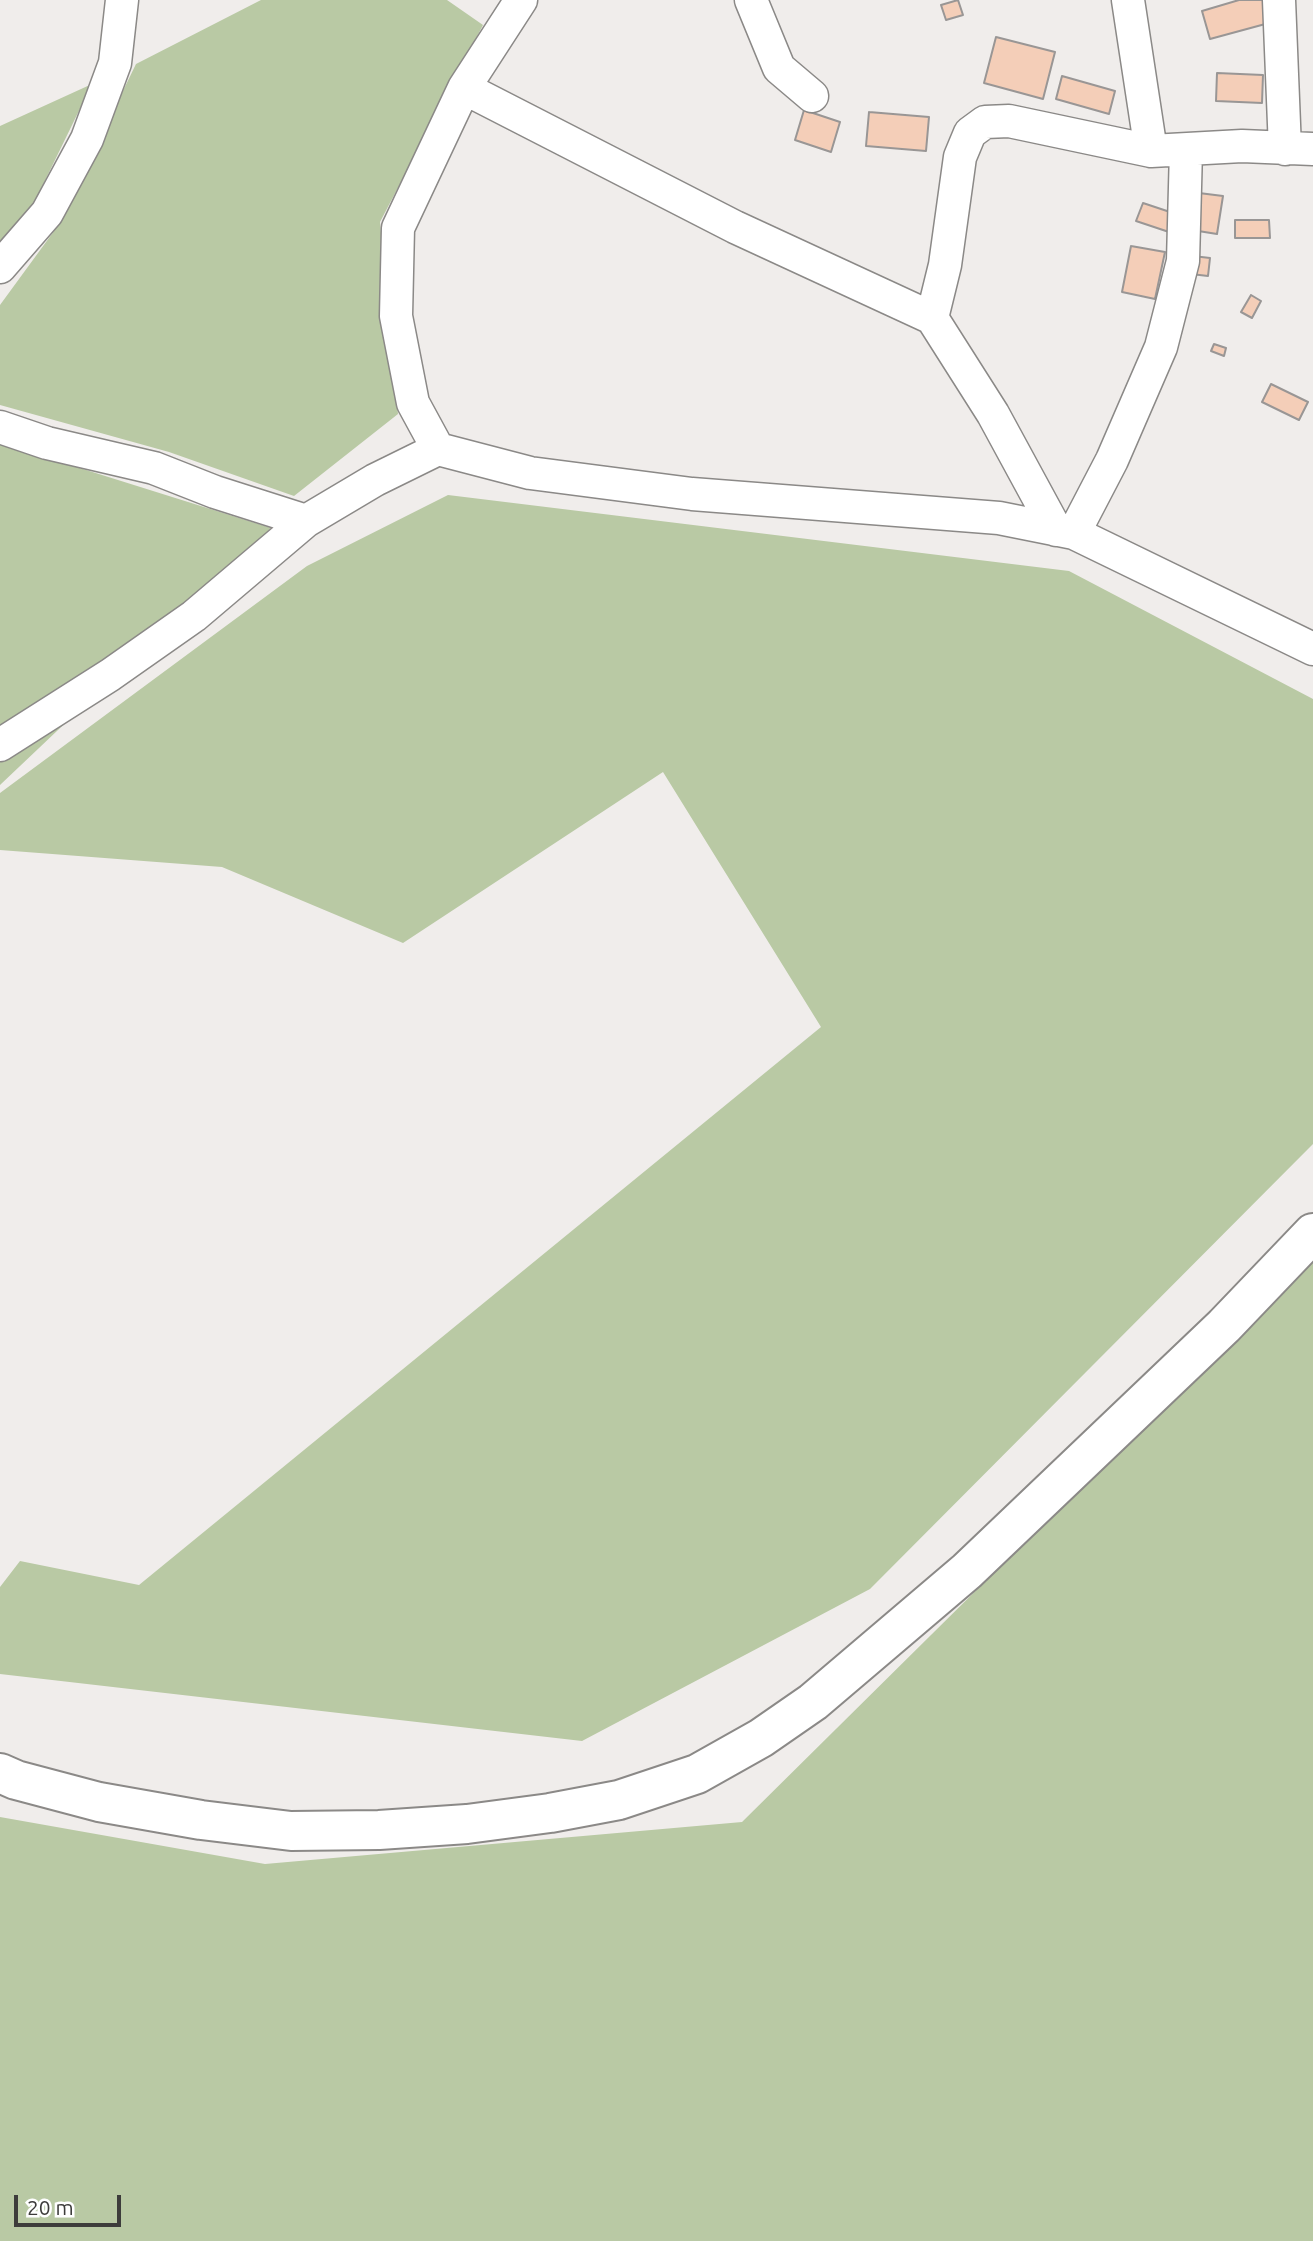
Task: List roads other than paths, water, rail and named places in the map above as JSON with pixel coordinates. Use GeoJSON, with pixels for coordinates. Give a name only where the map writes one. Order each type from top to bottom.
{"type":"FeatureCollection","features":[{"type":"Feature","properties":{"kind":"street"},"geometry":{"type":"LineString","coordinates":[[0,267],[47,213],[87,139],[115,63],[122,0]]}},
{"type":"Feature","properties":{"kind":"street"},"geometry":{"type":"LineString","coordinates":[[438,449],[413,403],[396,316],[398,228],[464,88],[521,0]]}},
{"type":"Feature","properties":{"kind":"street"},"geometry":{"type":"LineString","coordinates":[[751,0],[779,68],[812,96]]}},
{"type":"Feature","properties":{"kind":"street"},"geometry":{"type":"LineString","coordinates":[[1128,0],[1151,152]]}},
{"type":"Feature","properties":{"kind":"street"},"geometry":{"type":"LineString","coordinates":[[932,318],[945,265],[960,157],[970,133],[985,122],[1009,121],[1151,152],[1242,146],[1299,149],[1279,0]]}},
{"type":"Feature","properties":{"kind":"street"},"geometry":{"type":"LineString","coordinates":[[464,88],[735,226],[932,318],[1065,531]]}},
{"type":"Feature","properties":{"kind":"street"},"geometry":{"type":"LineString","coordinates":[[1065,531],[1112,460],[1161,347],[1182,261],[1186,150]]}},
{"type":"Feature","properties":{"kind":"street"},"geometry":{"type":"LineString","coordinates":[[0,426],[47,443],[154,468],[215,492],[306,521]]}},
{"type":"Feature","properties":{"kind":"street"},"geometry":{"type":"LineString","coordinates":[[0,745],[110,675],[194,616],[306,521],[375,480],[438,449],[530,473],[692,494],[999,518],[1065,531],[1313,649]]}},
{"type":"Feature","properties":{"kind":"street"},"geometry":{"type":"LineString","coordinates":[[0,1773],[16,1780],[99,1802],[201,1820],[291,1831],[467,1825],[550,1814],[619,1800],[697,1774],[761,1738],[813,1702],[967,1571],[1224,1326],[1313,1233]]}}]}
